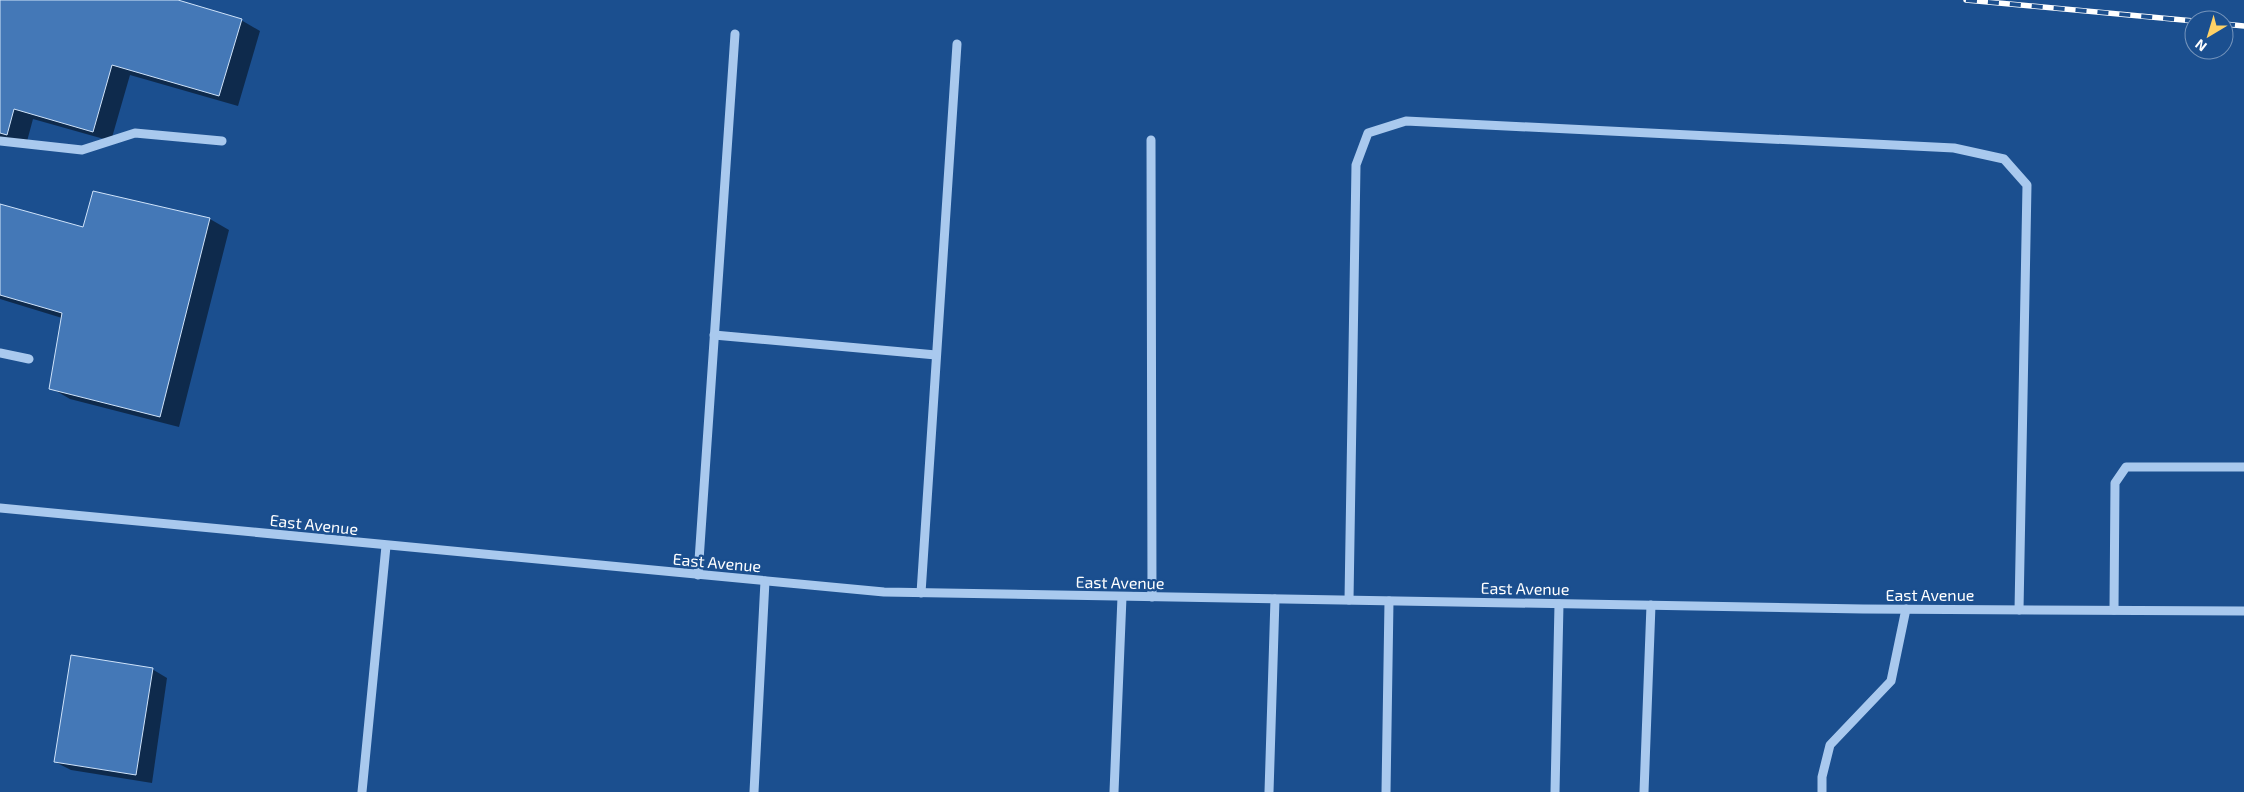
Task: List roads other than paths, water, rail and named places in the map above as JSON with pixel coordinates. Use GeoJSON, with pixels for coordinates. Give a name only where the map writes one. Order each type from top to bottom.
{"type":"FeatureCollection","features":[{"type":"Feature","properties":{"kind":"street"},"geometry":{"type":"LineString","coordinates":[[698,575],[735,34]]}},
{"type":"Feature","properties":{"kind":"street"},"geometry":{"type":"LineString","coordinates":[[921,593],[957,44]]}},
{"type":"Feature","properties":{"kind":"street"},"geometry":{"type":"LineString","coordinates":[[1349,600],[1356,165],[1368,134],[1406,122],[1954,148],[2004,160],[2027,185],[2019,610]]}},
{"type":"Feature","properties":{"kind":"street"},"geometry":{"type":"LineString","coordinates":[[0,141],[82,150],[135,133],[222,142]]}},
{"type":"Feature","properties":{"kind":"street"},"geometry":{"type":"LineString","coordinates":[[1151,140],[1152,597]]}},
{"type":"Feature","properties":{"kind":"street"},"geometry":{"type":"LineString","coordinates":[[714,335],[936,355]]}},
{"type":"Feature","properties":{"kind":"street"},"geometry":{"type":"LineString","coordinates":[[0,353],[29,359]]}},
{"type":"Feature","properties":{"kind":"street"},"geometry":{"type":"LineString","coordinates":[[2114,610],[2114,483],[2126,467],[2244,467]]}},
{"type":"Feature","properties":{"kind":"street","name":"East Avenue"},"geometry":{"type":"LineString","coordinates":[[0,508],[884,592],[1906,609],[2244,611]]}},
{"type":"Feature","properties":{"kind":"street"},"geometry":{"type":"LineString","coordinates":[[362,792],[386,546]]}},
{"type":"Feature","properties":{"kind":"street"},"geometry":{"type":"LineString","coordinates":[[754,792],[765,581]]}},
{"type":"Feature","properties":{"kind":"street"},"geometry":{"type":"LineString","coordinates":[[1114,792],[1122,597]]}},
{"type":"Feature","properties":{"kind":"street"},"geometry":{"type":"LineString","coordinates":[[1269,792],[1275,599]]}},
{"type":"Feature","properties":{"kind":"street"},"geometry":{"type":"LineString","coordinates":[[1386,792],[1389,601]]}},
{"type":"Feature","properties":{"kind":"street"},"geometry":{"type":"LineString","coordinates":[[1555,792],[1559,604]]}},
{"type":"Feature","properties":{"kind":"street"},"geometry":{"type":"LineString","coordinates":[[1644,792],[1651,605]]}},
{"type":"Feature","properties":{"kind":"street"},"geometry":{"type":"LineString","coordinates":[[1822,792],[1822,777],[1830,745],[1891,681],[1906,609]]}},
{"type":"Feature","properties":{"kind":"railway"},"geometry":{"type":"LineString","coordinates":[[1966,0],[2184,20]]}},
{"type":"Feature","properties":{"kind":"railway"},"geometry":{"type":"LineString","coordinates":[[2234,25],[2244,26]]}}]}
